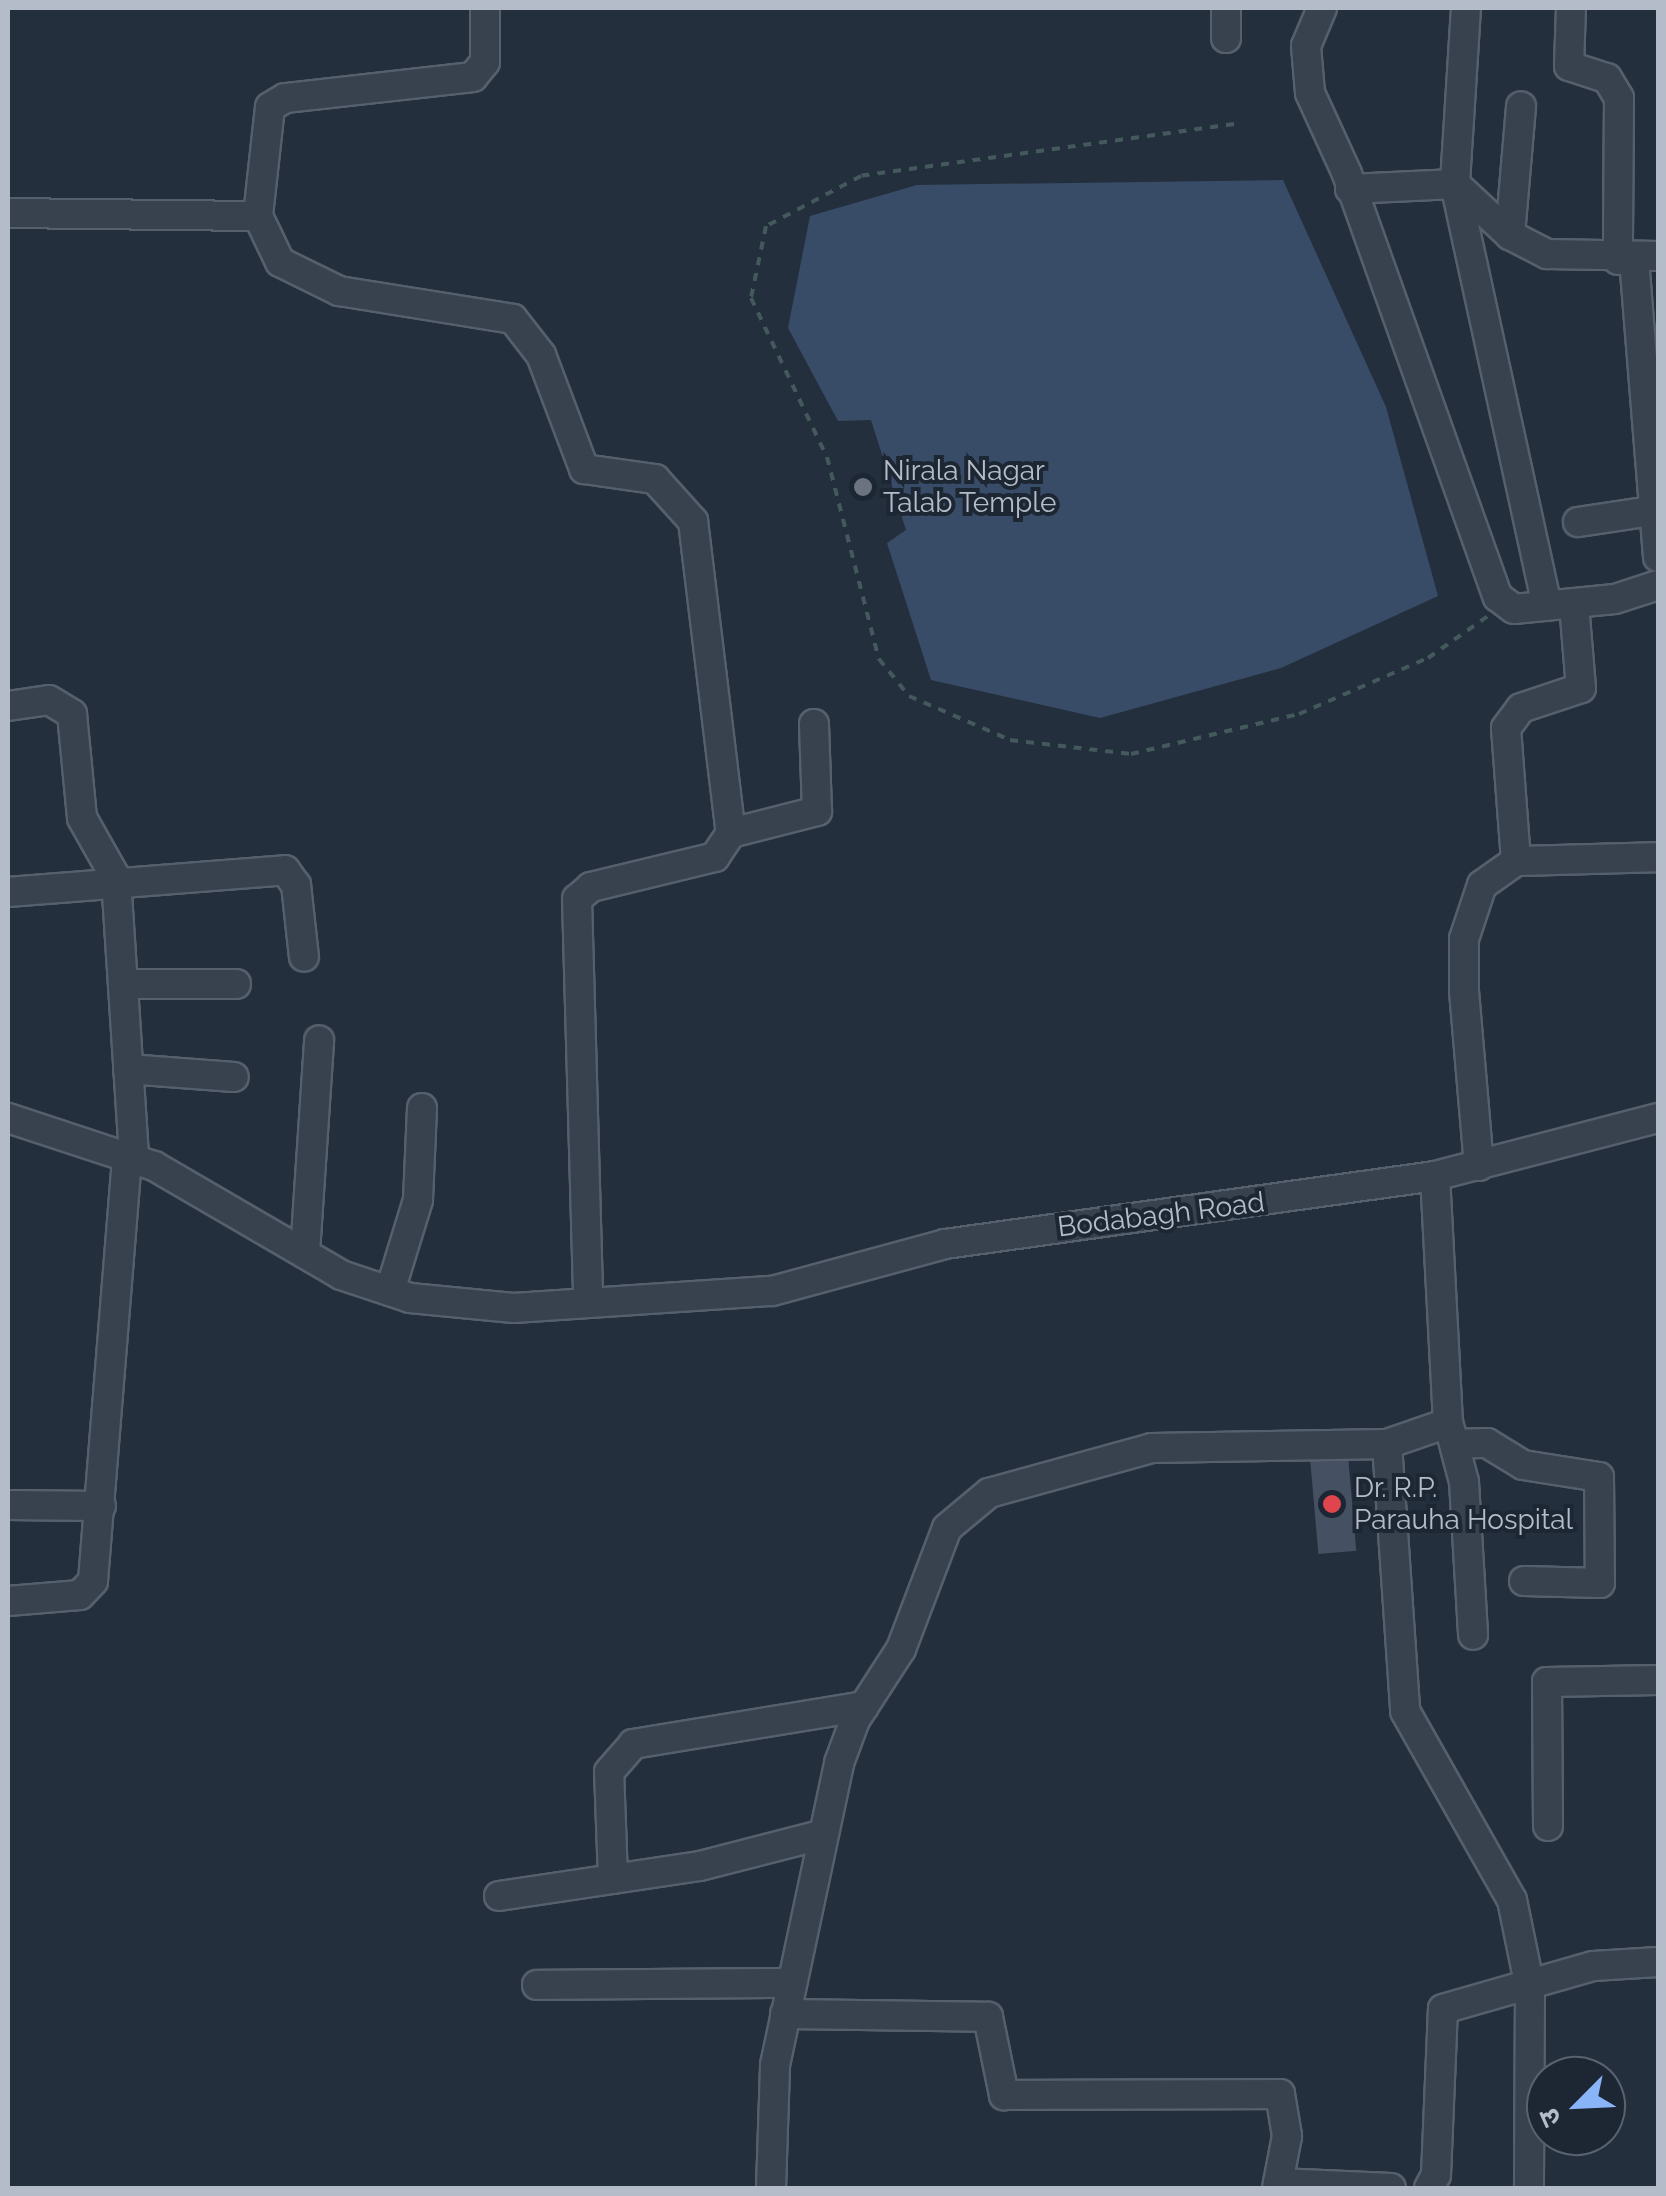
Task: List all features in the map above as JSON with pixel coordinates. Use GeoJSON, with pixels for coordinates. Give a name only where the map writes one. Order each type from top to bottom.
{"type":"FeatureCollection","features":[{"type":"Feature","properties":{"kind":"street"},"geometry":{"type":"LineString","coordinates":[[485,8],[485,62],[473,77],[285,98],[270,107],[258,216],[280,262],[339,291],[513,319],[541,355],[584,468],[655,479],[686,508],[695,530],[695,583],[731,833],[715,857],[591,887],[577,899],[594,1303]]}},
{"type":"Feature","properties":{"kind":"street"},"geometry":{"type":"LineString","coordinates":[[1226,8],[1226,38]]}},
{"type":"Feature","properties":{"kind":"street"},"geometry":{"type":"LineString","coordinates":[[1322,8],[1305,64],[1504,605],[1561,604],[1658,585]]}},
{"type":"Feature","properties":{"kind":"street"},"geometry":{"type":"LineString","coordinates":[[1466,8],[1456,184],[1581,688],[1521,708],[1506,728],[1516,861]]}},
{"type":"Feature","properties":{"kind":"street"},"geometry":{"type":"LineString","coordinates":[[1571,8],[1570,66],[1608,78],[1619,98],[1637,258],[1658,556]]}},
{"type":"Feature","properties":{"kind":"street"},"geometry":{"type":"LineString","coordinates":[[1510,235],[1522,106]]}},
{"type":"Feature","properties":{"kind":"street"},"geometry":{"type":"LineString","coordinates":[[1350,188],[1456,184],[1510,235],[1547,254],[1637,258]]}},
{"type":"Feature","properties":{"kind":"street"},"geometry":{"type":"LineString","coordinates":[[8,213],[258,216]]}},
{"type":"Feature","properties":{"kind":"street"},"geometry":{"type":"LineString","coordinates":[[1578,522],[1655,510]]}},
{"type":"Feature","properties":{"kind":"street"},"geometry":{"type":"LineString","coordinates":[[8,706],[49,700],[72,714],[82,818],[116,878],[130,1158],[90,1590],[8,1600]]}},
{"type":"Feature","properties":{"kind":"street"},"geometry":{"type":"LineString","coordinates":[[731,833],[816,812],[814,724]]}},
{"type":"Feature","properties":{"kind":"street"},"geometry":{"type":"LineString","coordinates":[[1479,1166],[1464,939],[1482,885],[1516,861],[1658,857]]}},
{"type":"Feature","properties":{"kind":"street"},"geometry":{"type":"LineString","coordinates":[[8,892],[116,878],[285,870],[296,885],[304,957]]}},
{"type":"Feature","properties":{"kind":"street"},"geometry":{"type":"LineString","coordinates":[[123,984],[236,984]]}},
{"type":"Feature","properties":{"kind":"street"},"geometry":{"type":"LineString","coordinates":[[305,1253],[319,1040]]}},
{"type":"Feature","properties":{"kind":"street"},"geometry":{"type":"LineString","coordinates":[[128,1068],[234,1077]]}},
{"type":"Feature","properties":{"kind":"street"},"geometry":{"type":"LineString","coordinates":[[390,1292],[418,1200],[422,1108]]}},
{"type":"Feature","properties":{"kind":"street","name":"Bodabagh Road"},"geometry":{"type":"LineString","coordinates":[[8,1118],[130,1158],[305,1253],[390,1292],[514,1308],[662,1303],[796,1286],[882,1257],[990,1237],[1436,1176],[1658,1118]]}},
{"type":"Feature","properties":{"kind":"street"},"geometry":{"type":"LineString","coordinates":[[1436,1176],[1451,1433],[1473,1635]]}},
{"type":"Feature","properties":{"kind":"street"},"geometry":{"type":"LineString","coordinates":[[772,2188],[769,2120],[785,2014],[821,1835],[864,1706],[901,1648],[946,1528],[990,1493],[1152,1448],[1388,1444],[1451,1433],[1487,1443],[1523,1465],[1599,1477],[1600,1583],[1524,1581]]}},
{"type":"Feature","properties":{"kind":"street"},"geometry":{"type":"LineString","coordinates":[[1388,1444],[1405,1712],[1512,1900],[1530,1988],[1529,2188]]}},
{"type":"Feature","properties":{"kind":"street"},"geometry":{"type":"LineString","coordinates":[[8,1505],[100,1506]]}},
{"type":"Feature","properties":{"kind":"street"},"geometry":{"type":"LineString","coordinates":[[1548,1826],[1547,1682],[1658,1680]]}},
{"type":"Feature","properties":{"kind":"street"},"geometry":{"type":"LineString","coordinates":[[613,1879],[609,1772],[633,1744],[864,1706]]}},
{"type":"Feature","properties":{"kind":"street"},"geometry":{"type":"LineString","coordinates":[[499,1896],[613,1879],[821,1835]]}},
{"type":"Feature","properties":{"kind":"street"},"geometry":{"type":"LineString","coordinates":[[1429,2188],[1436,2175],[1440,2014],[1593,1966],[1658,1962]]}},
{"type":"Feature","properties":{"kind":"street"},"geometry":{"type":"LineString","coordinates":[[537,1985],[791,1982]]}},
{"type":"Feature","properties":{"kind":"street"},"geometry":{"type":"LineString","coordinates":[[785,2014],[988,2017],[1004,2095],[1280,2094],[1287,2136],[1278,2186],[1390,2188]]}},
{"type":"Feature","properties":{"kind":"path"},"geometry":{"type":"LineString","coordinates":[[1234,124],[861,176],[766,226],[751,298],[827,458],[879,659],[909,696],[1010,740],[1131,754],[1299,714],[1428,658],[1504,605]]}},
{"type":"Feature","properties":{"kind":"water"},"geometry":{"type":"Polygon","coordinates":[[[1283,180],[1386,407],[1438,596],[1281,668],[1100,718],[931,680],[887,543],[906,530],[871,420],[838,421],[788,328],[810,216],[917,185],[1283,180]]]}},
{"type":"Feature","properties":{"kind":"building","name":"Nirala Nagar Talab Temple"},"geometry":{"type":"Polygon","coordinates":[[[869,475],[875,493],[857,499],[851,481],[869,475]]]}},
{"type":"Feature","properties":{"kind":"building"},"geometry":{"type":"Polygon","coordinates":[[[1348,1456],[1356,1551],[1318,1554],[1310,1459],[1348,1456]]]}},
{"type":"Feature","properties":{"kind":"place","name":"Nirala Nagar Talab Temple"},"geometry":{"type":"Point","coordinates":[863,487]}},
{"type":"Feature","properties":{"kind":"place","name":"Dr. R.P. Parauha Hospital"},"geometry":{"type":"Point","coordinates":[1332,1504]}}]}
